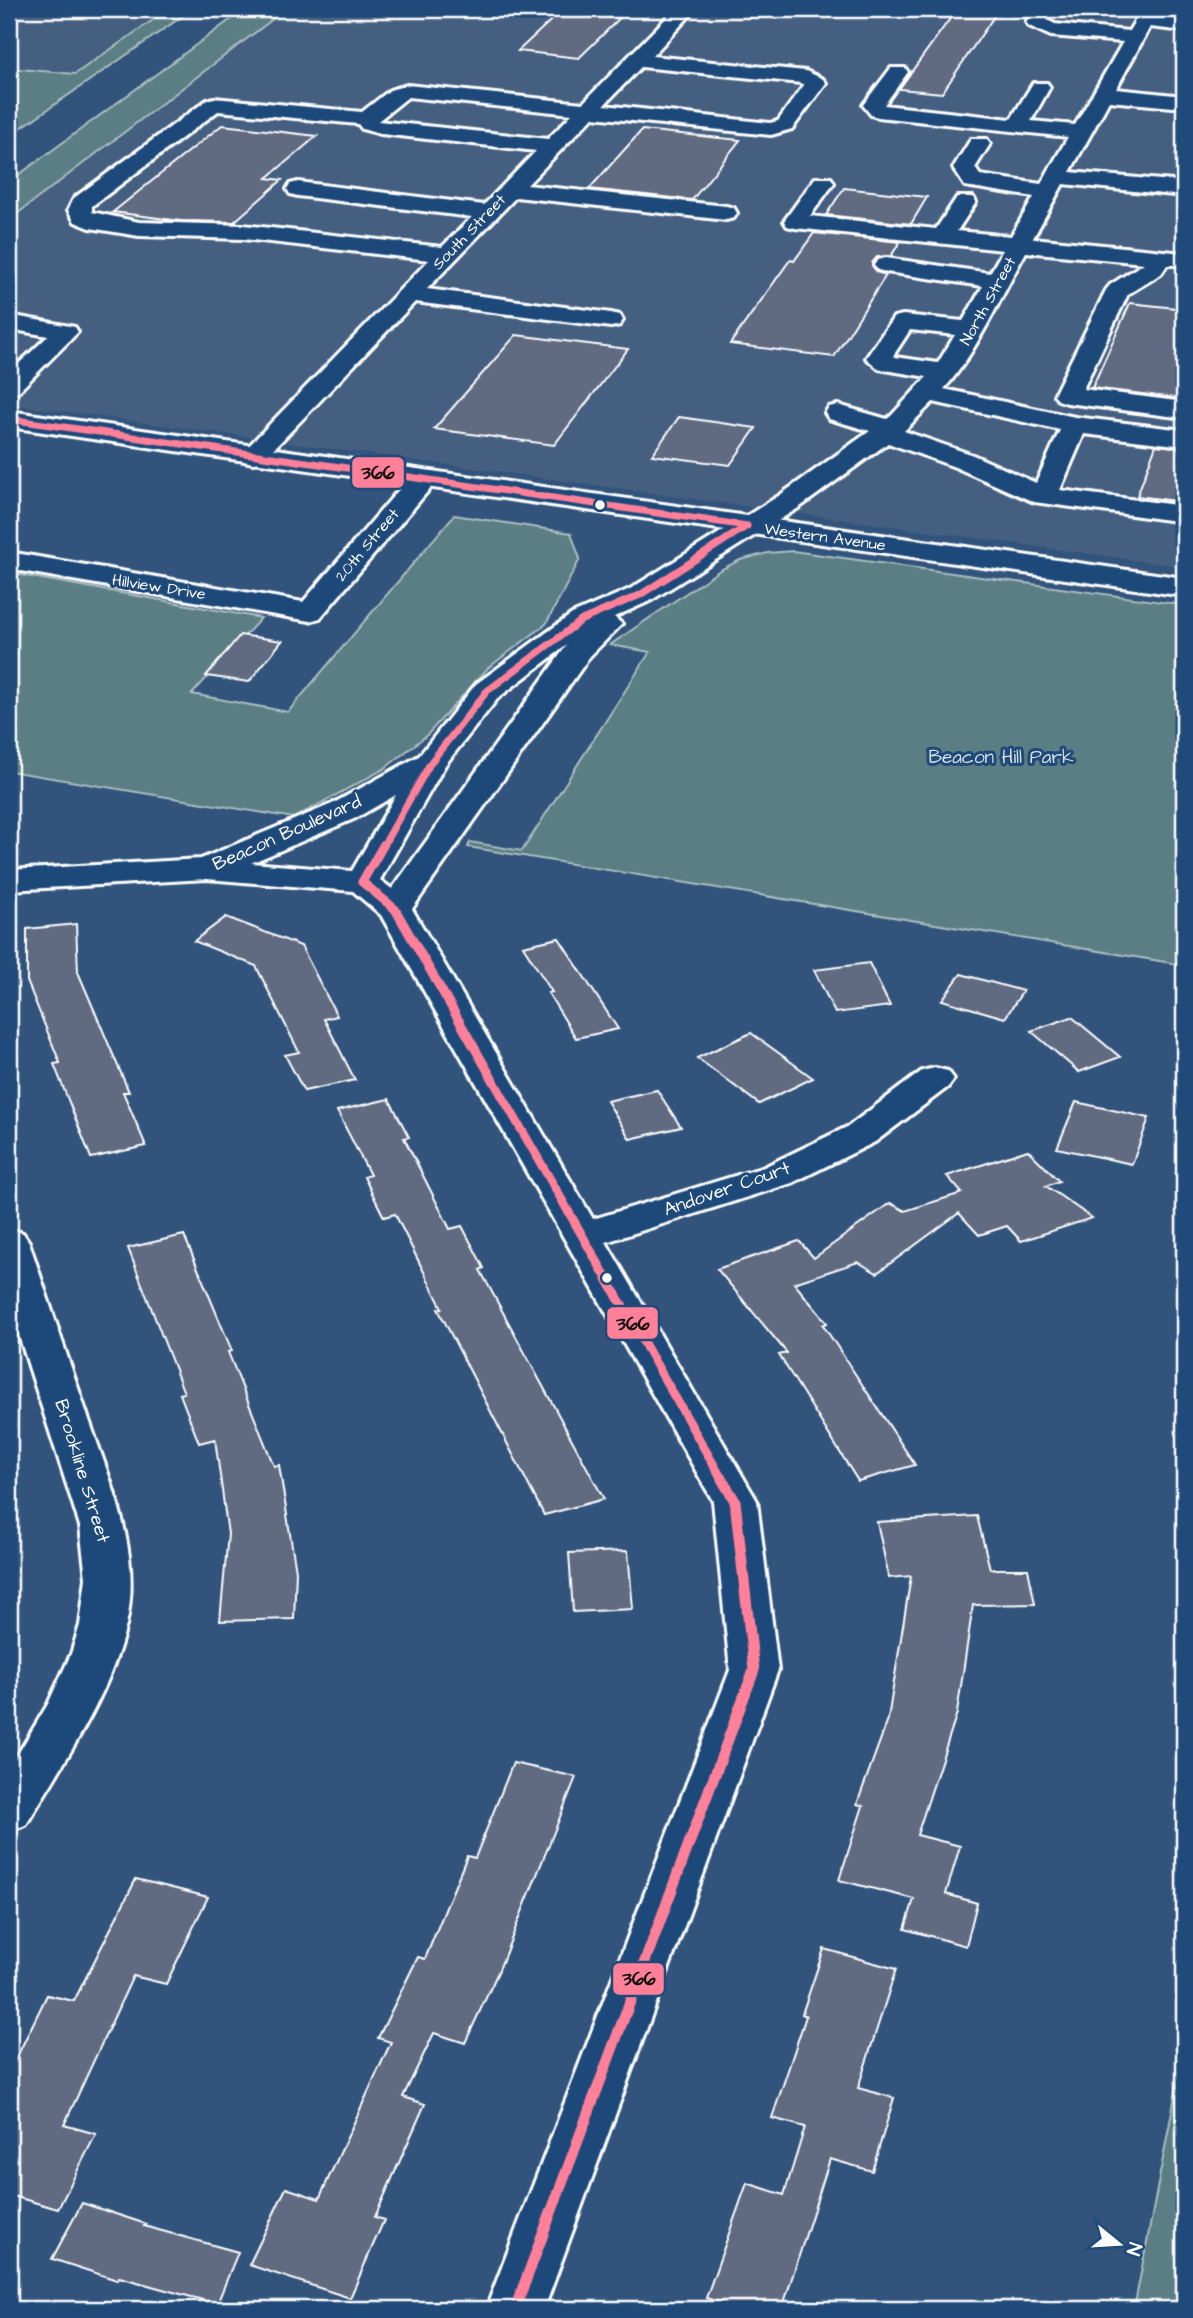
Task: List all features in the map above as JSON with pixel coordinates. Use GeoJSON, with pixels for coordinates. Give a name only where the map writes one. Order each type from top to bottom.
{"type":"FeatureCollection","features":[{"type":"Feature","properties":{"kind":"street","name":"South Street"},"geometry":{"type":"LineString","coordinates":[[253,455],[686,9]]}},
{"type":"Feature","properties":{"kind":"street"},"geometry":{"type":"LineString","coordinates":[[1044,9],[1036,22],[1051,30],[1143,22],[1184,25]]}},
{"type":"Feature","properties":{"kind":"street","name":"North Street"},"geometry":{"type":"LineString","coordinates":[[747,526],[790,501],[888,431],[946,372],[1143,22]]}},
{"type":"Feature","properties":{"kind":"street"},"geometry":{"type":"LineString","coordinates":[[447,255],[243,232],[139,229],[98,223],[83,217],[79,210],[82,203],[214,104],[366,119],[397,94],[407,91],[771,129],[785,125],[816,83],[806,77],[636,60]]}},
{"type":"Feature","properties":{"kind":"street"},"geometry":{"type":"LineString","coordinates":[[657,117],[701,66]]}},
{"type":"Feature","properties":{"kind":"street"},"geometry":{"type":"LineString","coordinates":[[717,123],[760,72]]}},
{"type":"Feature","properties":{"kind":"street"},"geometry":{"type":"LineString","coordinates":[[898,72],[873,104],[878,111],[1080,132]]}},
{"type":"Feature","properties":{"kind":"street"},"geometry":{"type":"LineString","coordinates":[[1018,125],[1040,87]]}},
{"type":"Feature","properties":{"kind":"street"},"geometry":{"type":"LineString","coordinates":[[1101,94],[1184,102]]}},
{"type":"Feature","properties":{"kind":"street"},"geometry":{"type":"LineString","coordinates":[[366,119],[369,125],[381,128],[552,146]]}},
{"type":"Feature","properties":{"kind":"street"},"geometry":{"type":"LineString","coordinates":[[979,144],[964,168],[973,181],[1184,189]]}},
{"type":"Feature","properties":{"kind":"street"},"geometry":{"type":"LineString","coordinates":[[823,183],[795,221],[1184,260]]}},
{"type":"Feature","properties":{"kind":"street"},"geometry":{"type":"LineString","coordinates":[[298,189],[489,212]]}},
{"type":"Feature","properties":{"kind":"street"},"geometry":{"type":"LineString","coordinates":[[510,190],[726,213]]}},
{"type":"Feature","properties":{"kind":"street"},"geometry":{"type":"LineString","coordinates":[[942,237],[965,202]]}},
{"type":"Feature","properties":{"kind":"street"},"geometry":{"type":"LineString","coordinates":[[1044,496],[1065,423],[1067,395],[1118,290],[1153,269],[1159,257]]}},
{"type":"Feature","properties":{"kind":"street"},"geometry":{"type":"LineString","coordinates":[[886,265],[999,281]]}},
{"type":"Feature","properties":{"kind":"street"},"geometry":{"type":"LineString","coordinates":[[409,293],[611,320]]}},
{"type":"Feature","properties":{"kind":"street"},"geometry":{"type":"LineString","coordinates":[[9,322],[66,332],[9,387]]}},
{"type":"Feature","properties":{"kind":"street"},"geometry":{"type":"LineString","coordinates":[[946,372],[888,364],[879,358],[902,322],[972,329]]}},
{"type":"Feature","properties":{"kind":"street"},"geometry":{"type":"LineString","coordinates":[[927,393],[1065,423],[1184,438]]}},
{"type":"Feature","properties":{"kind":"street"},"geometry":{"type":"LineString","coordinates":[[1067,395],[1184,410]]}},
{"type":"Feature","properties":{"kind":"street"},"geometry":{"type":"LineString","coordinates":[[838,412],[964,461],[1044,496],[1184,514]]}},
{"type":"Feature","properties":{"kind":"street","name":"Western Avenue"},"geometry":{"type":"LineString","coordinates":[[9,419],[1184,587]]}},
{"type":"Feature","properties":{"kind":"street","name":"20th Street"},"geometry":{"type":"LineString","coordinates":[[310,612],[423,479]]}},
{"type":"Feature","properties":{"kind":"street","name":"Beacon Boulevard"},"geometry":{"type":"LineString","coordinates":[[378,895],[579,650],[640,595],[747,526]]}},
{"type":"Feature","properties":{"kind":"street","name":"Hillview Drive"},"geometry":{"type":"LineString","coordinates":[[9,561],[310,612]]}},
{"type":"Feature","properties":{"kind":"street","name":"Beacon Boulevard"},"geometry":{"type":"LineString","coordinates":[[378,895],[430,762],[487,691],[582,620],[640,595]]}},
{"type":"Feature","properties":{"kind":"street","name":"Beacon Boulevard"},"geometry":{"type":"LineString","coordinates":[[9,880],[207,869],[344,811],[430,762]]}},
{"type":"Feature","properties":{"kind":"street"},"geometry":{"type":"LineString","coordinates":[[207,869],[378,895],[582,1236],[735,1501],[754,1670],[515,2309]]}},
{"type":"Feature","properties":{"kind":"street","name":"Andover Court"},"geometry":{"type":"LineString","coordinates":[[582,1236],[778,1175],[862,1134],[935,1079]]}},
{"type":"Feature","properties":{"kind":"street","name":"Brookline Street"},"geometry":{"type":"LineString","coordinates":[[9,1242],[102,1526],[108,1560],[108,1595],[89,1670],[66,1715],[9,1811]]}},
{"type":"Feature","properties":{"kind":"shaded area"},"geometry":{"type":"Polygon","coordinates":[[[9,9],[169,9],[75,74],[9,68],[9,9]]]}},
{"type":"Feature","properties":{"kind":"shaded area"},"geometry":{"type":"Polygon","coordinates":[[[286,9],[1184,9],[1184,567],[9,404],[9,220],[286,9]]]}},
{"type":"Feature","properties":{"kind":"green space"},"geometry":{"type":"Polygon","coordinates":[[[169,9],[193,9],[9,136],[9,68],[75,74],[169,9]]]}},
{"type":"Feature","properties":{"kind":"green space"},"geometry":{"type":"Polygon","coordinates":[[[245,9],[286,9],[9,220],[9,182],[245,9]]]}},
{"type":"Feature","properties":{"kind":"green space"},"geometry":{"type":"Polygon","coordinates":[[[454,515],[571,533],[580,559],[546,624],[488,668],[427,735],[384,769],[294,818],[9,771],[9,573],[261,618],[192,694],[288,712],[454,515]]]}},
{"type":"Feature","properties":{"kind":"green space","name":"Beacon Hill Park"},"geometry":{"type":"Polygon","coordinates":[[[793,551],[1184,605],[1184,965],[468,847],[470,842],[522,851],[650,652],[610,645],[720,570],[740,560],[768,553],[793,551]]]}},
{"type":"Feature","properties":{"kind":"green space"},"geometry":{"type":"Polygon","coordinates":[[[1184,2049],[1184,2309],[1134,2309],[1184,2049]]]}},
{"type":"Feature","properties":{"kind":"building"},"geometry":{"type":"Polygon","coordinates":[[[563,9],[629,9],[579,58],[518,51],[563,9]]]}},
{"type":"Feature","properties":{"kind":"building"},"geometry":{"type":"Polygon","coordinates":[[[957,9],[999,9],[942,93],[899,89],[957,9]]]}},
{"type":"Feature","properties":{"kind":"building"},"geometry":{"type":"Polygon","coordinates":[[[222,125],[317,136],[267,178],[282,180],[234,222],[181,221],[113,212],[222,125]]]}},
{"type":"Feature","properties":{"kind":"building"},"geometry":{"type":"Polygon","coordinates":[[[642,130],[740,140],[692,200],[589,189],[642,130]]]}},
{"type":"Feature","properties":{"kind":"building"},"geometry":{"type":"Polygon","coordinates":[[[844,188],[927,197],[911,224],[826,215],[844,188]]]}},
{"type":"Feature","properties":{"kind":"building"},"geometry":{"type":"Polygon","coordinates":[[[814,233],[900,242],[891,256],[877,257],[872,263],[876,272],[886,275],[834,357],[730,344],[790,260],[794,261],[814,233]]]}},
{"type":"Feature","properties":{"kind":"building"},"geometry":{"type":"Polygon","coordinates":[[[1130,303],[1184,309],[1184,399],[1092,388],[1130,303]]]}},
{"type":"Feature","properties":{"kind":"building"},"geometry":{"type":"Polygon","coordinates":[[[516,335],[628,349],[554,445],[434,429],[516,335]]]}},
{"type":"Feature","properties":{"kind":"building"},"geometry":{"type":"Polygon","coordinates":[[[679,417],[756,428],[730,465],[652,455],[679,417]]]}},
{"type":"Feature","properties":{"kind":"building"},"geometry":{"type":"Polygon","coordinates":[[[1156,445],[1184,448],[1184,502],[1137,496],[1156,445]]]}},
{"type":"Feature","properties":{"kind":"building"},"geometry":{"type":"Polygon","coordinates":[[[240,635],[282,641],[249,682],[206,676],[240,635]]]}},
{"type":"Feature","properties":{"kind":"building"},"geometry":{"type":"Polygon","coordinates":[[[226,917],[301,946],[337,1016],[324,1019],[355,1080],[304,1091],[285,1055],[299,1052],[256,966],[194,941],[226,917]]]}},
{"type":"Feature","properties":{"kind":"building"},"geometry":{"type":"Polygon","coordinates":[[[76,924],[78,972],[129,1092],[123,1092],[146,1146],[91,1158],[54,1064],[60,1063],[27,981],[27,929],[76,924]]]}},
{"type":"Feature","properties":{"kind":"building"},"geometry":{"type":"Polygon","coordinates":[[[559,938],[618,1029],[576,1038],[548,993],[552,992],[523,946],[559,938]]]}},
{"type":"Feature","properties":{"kind":"building"},"geometry":{"type":"Polygon","coordinates":[[[869,963],[890,1006],[835,1013],[814,970],[869,963]]]}},
{"type":"Feature","properties":{"kind":"building"},"geometry":{"type":"Polygon","coordinates":[[[961,974],[1023,991],[1005,1018],[942,1000],[961,974]]]}},
{"type":"Feature","properties":{"kind":"building"},"geometry":{"type":"Polygon","coordinates":[[[1072,1017],[1120,1057],[1079,1072],[1031,1031],[1072,1017]]]}},
{"type":"Feature","properties":{"kind":"building"},"geometry":{"type":"Polygon","coordinates":[[[751,1033],[813,1078],[759,1104],[697,1058],[751,1033]]]}},
{"type":"Feature","properties":{"kind":"building"},"geometry":{"type":"Polygon","coordinates":[[[657,1090],[681,1127],[630,1139],[607,1101],[657,1090]]]}},
{"type":"Feature","properties":{"kind":"building"},"geometry":{"type":"Polygon","coordinates":[[[389,1099],[409,1137],[404,1138],[450,1229],[462,1226],[484,1268],[480,1270],[604,1499],[544,1515],[438,1309],[442,1308],[395,1214],[384,1217],[364,1177],[370,1175],[337,1111],[389,1099]]]}},
{"type":"Feature","properties":{"kind":"building"},"geometry":{"type":"Polygon","coordinates":[[[1076,1102],[1149,1118],[1132,1164],[1057,1148],[1076,1102]]]}},
{"type":"Feature","properties":{"kind":"building"},"geometry":{"type":"Polygon","coordinates":[[[1028,1150],[1059,1181],[1046,1186],[1092,1218],[1021,1241],[1007,1226],[979,1235],[959,1213],[877,1273],[858,1262],[794,1283],[827,1323],[823,1325],[915,1465],[858,1481],[779,1355],[787,1353],[717,1269],[799,1241],[814,1258],[890,1203],[905,1211],[962,1193],[947,1176],[1028,1150]]]}},
{"type":"Feature","properties":{"kind":"building"},"geometry":{"type":"Polygon","coordinates":[[[184,1235],[232,1351],[228,1352],[274,1466],[279,1465],[296,1571],[294,1619],[220,1621],[228,1534],[215,1439],[199,1443],[180,1394],[184,1393],[128,1248],[184,1235]]]}},
{"type":"Feature","properties":{"kind":"building"},"geometry":{"type":"Polygon","coordinates":[[[977,1516],[990,1569],[1028,1569],[1035,1604],[973,1605],[957,1713],[917,1835],[960,1846],[946,1894],[977,1903],[966,1946],[905,1929],[914,1899],[839,1880],[863,1806],[857,1804],[888,1719],[911,1576],[889,1578],[877,1522],[977,1516]]]}},
{"type":"Feature","properties":{"kind":"building"},"geometry":{"type":"Polygon","coordinates":[[[628,1551],[633,1609],[573,1612],[569,1553],[628,1551]]]}},
{"type":"Feature","properties":{"kind":"building"},"geometry":{"type":"Polygon","coordinates":[[[513,1763],[576,1777],[498,1972],[465,2043],[434,2033],[403,2097],[425,2104],[375,2217],[384,2220],[350,2298],[249,2265],[286,2188],[319,2199],[391,2042],[378,2038],[418,1957],[425,1959],[467,1856],[475,1858],[513,1763]]]}},
{"type":"Feature","properties":{"kind":"building"},"geometry":{"type":"Polygon","coordinates":[[[136,1879],[208,1897],[166,1984],[133,1976],[64,2125],[96,2134],[58,2209],[9,2195],[9,2073],[47,1995],[74,2001],[136,1879]]]}},
{"type":"Feature","properties":{"kind":"building"},"geometry":{"type":"Polygon","coordinates":[[[824,1949],[896,1969],[858,2088],[894,2098],[872,2171],[830,2159],[782,2309],[740,2309],[706,2298],[747,2183],[784,2195],[805,2127],[772,2118],[806,2016],[802,2014],[824,1949]]]}},
{"type":"Feature","properties":{"kind":"building"},"geometry":{"type":"Polygon","coordinates":[[[82,2203],[146,2224],[144,2226],[238,2252],[217,2304],[119,2277],[117,2280],[52,2259],[82,2203]]]}},
{"type":"Feature","properties":{"kind":"transit line","name":"366"},"geometry":{"type":"LineString","coordinates":[[9,419],[747,526]]}},
{"type":"Feature","properties":{"kind":"transit line","name":"366"},"geometry":{"type":"LineString","coordinates":[[515,2309],[754,1670],[735,1501],[395,909],[362,882],[431,762],[487,691],[582,620],[640,595],[747,526]]}}]}
